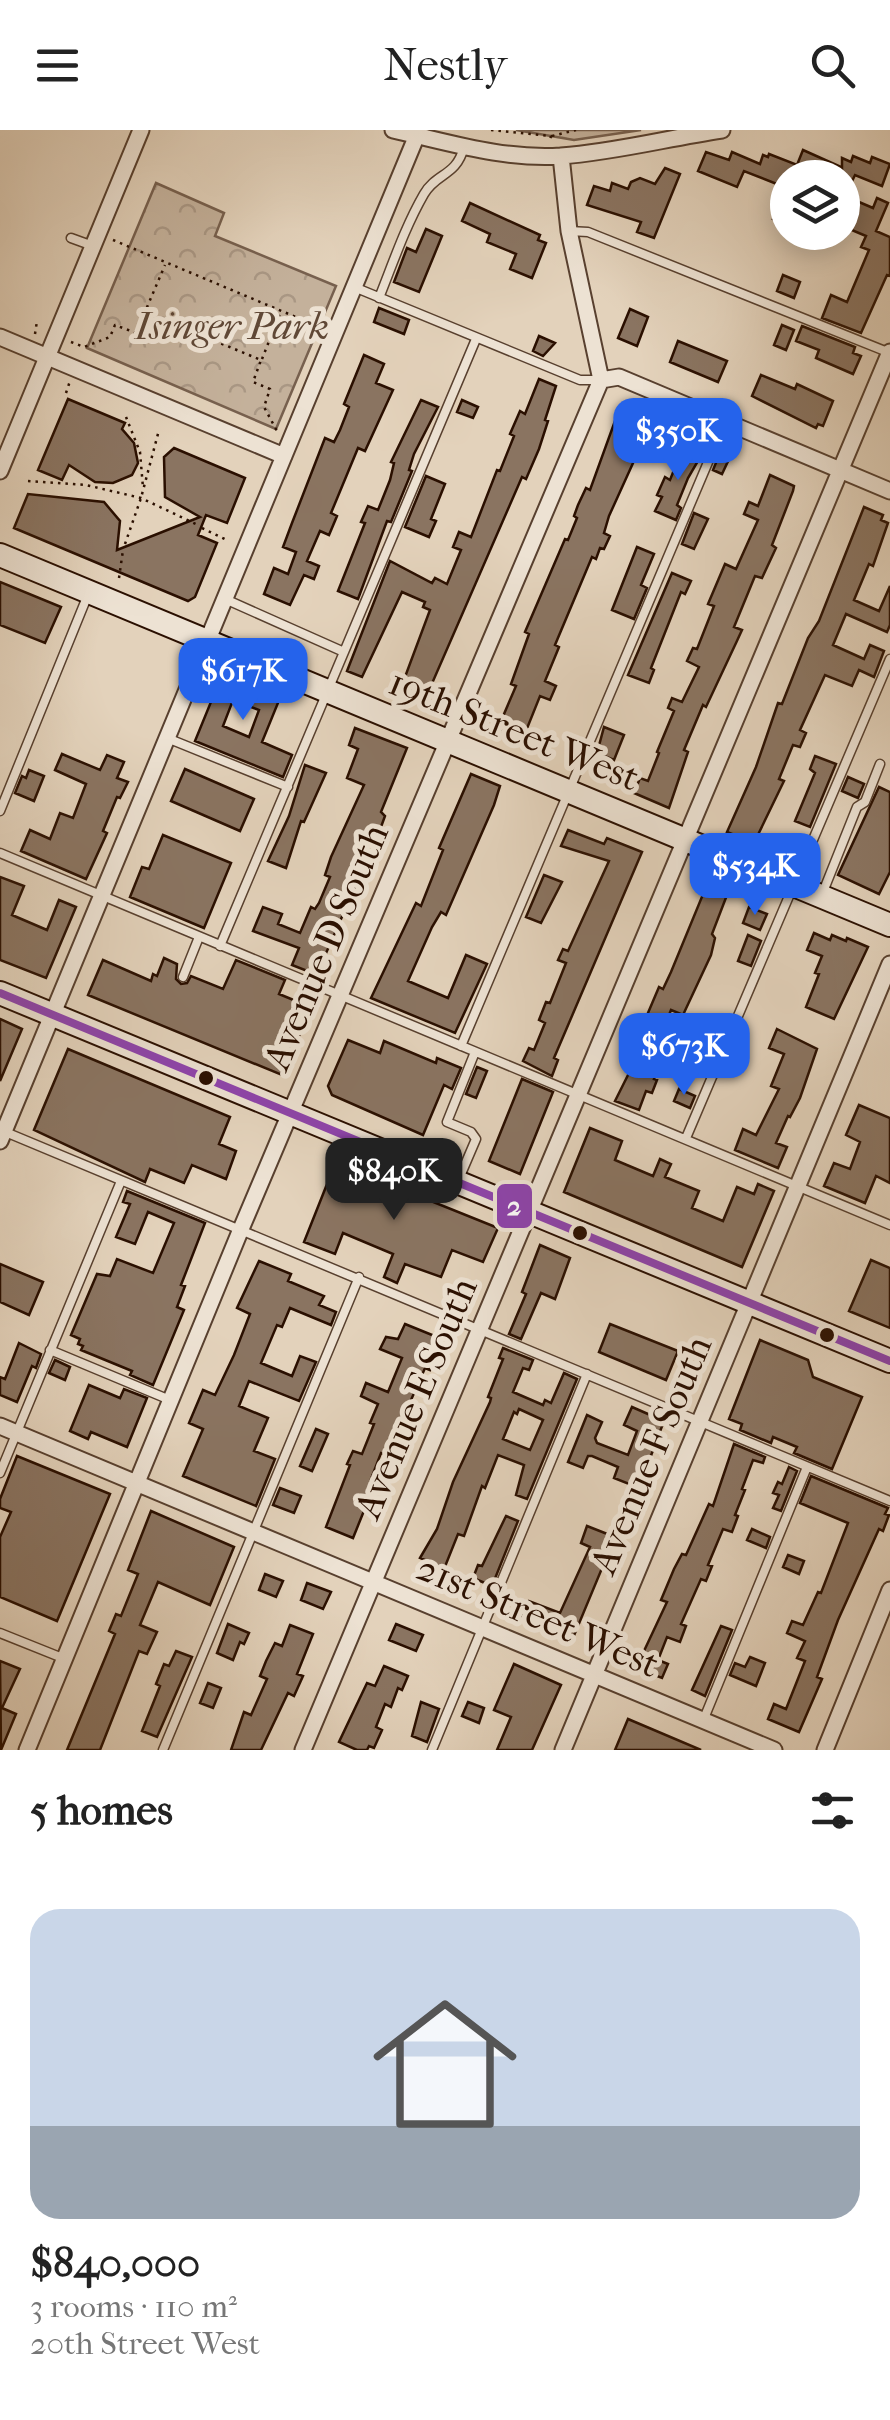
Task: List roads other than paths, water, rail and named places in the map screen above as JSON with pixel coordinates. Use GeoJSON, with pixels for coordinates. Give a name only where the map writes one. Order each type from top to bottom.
{"type":"FeatureCollection","features":[{"type":"Feature","properties":{"kind":"street"},"geometry":{"type":"LineString","coordinates":[[0,471],[141,130]]}},
{"type":"Feature","properties":{"kind":"street"},"geometry":{"type":"LineString","coordinates":[[393,130],[500,154],[555,156],[722,130]]}},
{"type":"Feature","properties":{"kind":"street"},"geometry":{"type":"LineString","coordinates":[[1,1134],[417,135]]}},
{"type":"Feature","properties":{"kind":"street"},"geometry":{"type":"LineString","coordinates":[[555,156],[601,380],[619,377],[890,491]]}},
{"type":"Feature","properties":{"kind":"street"},"geometry":{"type":"LineString","coordinates":[[0,337],[284,456]]}},
{"type":"Feature","properties":{"kind":"street","name":"Avenue E South"},"geometry":{"type":"LineString","coordinates":[[303,1750],[890,353]]}},
{"type":"Feature","properties":{"kind":"street","name":"Avenue D South"},"geometry":{"type":"LineString","coordinates":[[27,1750],[241,1229],[601,380]]}},
{"type":"Feature","properties":{"kind":"street","name":"19th Street West"},"geometry":{"type":"LineString","coordinates":[[0,555],[890,925]]}},
{"type":"Feature","properties":{"kind":"street","name":"Avenue F South"},"geometry":{"type":"LineString","coordinates":[[563,1750],[890,964]]}},
{"type":"Feature","properties":{"kind":"street"},"geometry":{"type":"LineString","coordinates":[[0,993],[890,1361]]}},
{"type":"Feature","properties":{"kind":"street","name":"21st Street West"},"geometry":{"type":"LineString","coordinates":[[0,1426],[774,1750]]}},
{"type":"Feature","properties":{"kind":"street"},"geometry":{"type":"LineString","coordinates":[[824,1750],[890,1590]]}},
{"type":"Feature","properties":{"kind":"lane"},"geometry":{"type":"LineString","coordinates":[[379,298],[427,189],[460,164],[464,147]]}},
{"type":"Feature","properties":{"kind":"lane"},"geometry":{"type":"LineString","coordinates":[[569,231],[588,232],[890,353]]}},
{"type":"Feature","properties":{"kind":"lane"},"geometry":{"type":"LineString","coordinates":[[71,238],[92,246]]}},
{"type":"Feature","properties":{"kind":"lane"},"geometry":{"type":"LineString","coordinates":[[354,288],[580,380],[601,380]]}},
{"type":"Feature","properties":{"kind":"lane"},"geometry":{"type":"LineString","coordinates":[[220,946],[476,338]]}},
{"type":"Feature","properties":{"kind":"lane"},"geometry":{"type":"LineString","coordinates":[[461,1046],[724,422]]}},
{"type":"Feature","properties":{"kind":"lane"},"geometry":{"type":"LineString","coordinates":[[0,810],[90,592]]}},
{"type":"Feature","properties":{"kind":"lane"},"geometry":{"type":"LineString","coordinates":[[225,599],[344,652]]}},
{"type":"Feature","properties":{"kind":"lane"},"geometry":{"type":"LineString","coordinates":[[686,1138],[890,659]]}},
{"type":"Feature","properties":{"kind":"lane"},"geometry":{"type":"LineString","coordinates":[[167,738],[288,787]]}},
{"type":"Feature","properties":{"kind":"lane"},"geometry":{"type":"LineString","coordinates":[[822,896],[857,807],[865,802],[880,764]]}},
{"type":"Feature","properties":{"kind":"lane"},"geometry":{"type":"LineString","coordinates":[[0,854],[890,1225]]}},
{"type":"Feature","properties":{"kind":"lane"},"geometry":{"type":"LineString","coordinates":[[182,977],[199,937]]}},
{"type":"Feature","properties":{"kind":"lane"},"geometry":{"type":"LineString","coordinates":[[458,1182],[476,1139],[471,1132],[447,1122],[474,1052]]}},
{"type":"Feature","properties":{"kind":"lane"},"geometry":{"type":"LineString","coordinates":[[1,1134],[359,1277],[890,1501]]}},
{"type":"Feature","properties":{"kind":"lane"},"geometry":{"type":"LineString","coordinates":[[0,1474],[120,1181]]}},
{"type":"Feature","properties":{"kind":"lane"},"geometry":{"type":"LineString","coordinates":[[162,1750],[359,1277]]}},
{"type":"Feature","properties":{"kind":"lane"},"geometry":{"type":"LineString","coordinates":[[50,1350],[171,1400]]}},
{"type":"Feature","properties":{"kind":"lane"},"geometry":{"type":"LineString","coordinates":[[432,1750],[587,1374]]}},
{"type":"Feature","properties":{"kind":"lane"},"geometry":{"type":"LineString","coordinates":[[703,1721],[807,1467]]}},
{"type":"Feature","properties":{"kind":"lane"},"geometry":{"type":"LineString","coordinates":[[0,1633],[64,1659]]}},
{"type":"Feature","properties":{"kind":"park label","name":"Isinger Park"},"geometry":{"type":"Point","coordinates":[232,326]}}]}
